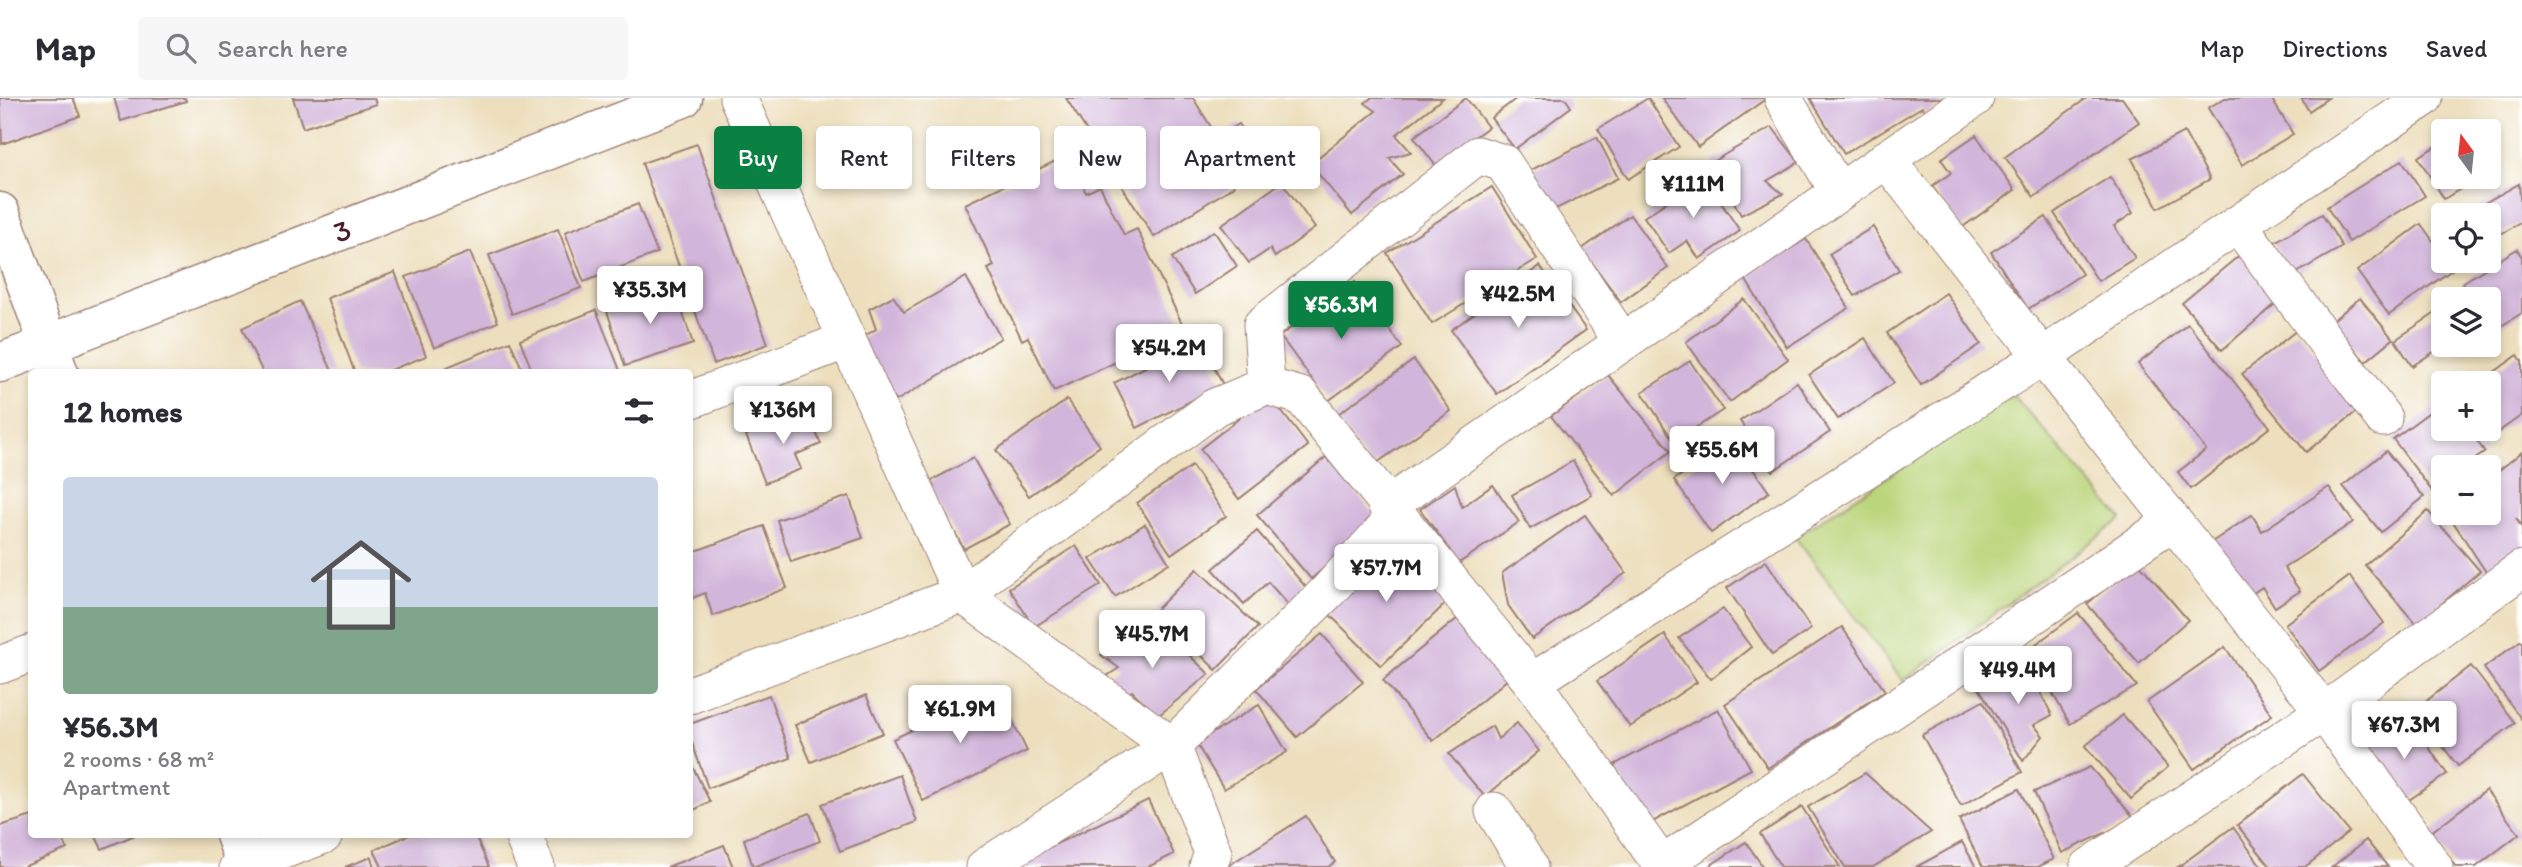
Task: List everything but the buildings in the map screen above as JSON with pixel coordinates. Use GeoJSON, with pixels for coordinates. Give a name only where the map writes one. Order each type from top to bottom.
{"type":"FeatureCollection","features":[{"type":"Feature","properties":{"kind":"street","name":"3"},"geometry":{"type":"LineString","coordinates":[[0,363],[54,359],[682,98]]}},
{"type":"Feature","properties":{"kind":"street"},"geometry":{"type":"LineString","coordinates":[[738,98],[962,594],[1172,746],[1213,853],[1208,867]]}},
{"type":"Feature","properties":{"kind":"street"},"geometry":{"type":"LineString","coordinates":[[1783,98],[1838,191]]}},
{"type":"Feature","properties":{"kind":"street"},"geometry":{"type":"LineString","coordinates":[[985,867],[1172,746],[1328,591],[1392,511],[1622,341],[1975,98]]}},
{"type":"Feature","properties":{"kind":"street"},"geometry":{"type":"LineString","coordinates":[[1532,682],[2042,357],[2424,98]]}},
{"type":"Feature","properties":{"kind":"street"},"geometry":{"type":"LineString","coordinates":[[1266,386],[1262,325],[1478,155],[1503,163],[1622,341]]}},
{"type":"Feature","properties":{"kind":"street"},"geometry":{"type":"LineString","coordinates":[[1886,159],[2323,712],[2434,867]]}},
{"type":"Feature","properties":{"kind":"street"},"geometry":{"type":"LineString","coordinates":[[0,212],[54,359]]}},
{"type":"Feature","properties":{"kind":"street"},"geometry":{"type":"LineString","coordinates":[[2238,225],[2383,418]]}},
{"type":"Feature","properties":{"kind":"street"},"geometry":{"type":"LineString","coordinates":[[693,399],[847,340]]}},
{"type":"Feature","properties":{"kind":"street"},"geometry":{"type":"LineString","coordinates":[[693,694],[962,594],[1216,407],[1266,386],[1301,396],[1532,682],[1662,866],[2172,522]]}},
{"type":"Feature","properties":{"kind":"street"},"geometry":{"type":"LineString","coordinates":[[2089,867],[2323,712],[2522,569]]}},
{"type":"Feature","properties":{"kind":"street"},"geometry":{"type":"LineString","coordinates":[[0,665],[28,654]]}},
{"type":"Feature","properties":{"kind":"street"},"geometry":{"type":"LineString","coordinates":[[1494,811],[1529,867]]}},
{"type":"Feature","properties":{"kind":"street"},"geometry":{"type":"LineString","coordinates":[[242,858],[313,838]]}},
{"type":"Feature","properties":{"kind":"street"},"geometry":{"type":"LineString","coordinates":[[524,838],[536,867]]}},
{"type":"Feature","properties":{"kind":"green space"},"geometry":{"type":"Polygon","coordinates":[[[2013,395],[2122,519],[1903,681],[1795,537],[2013,395]]]}}]}
